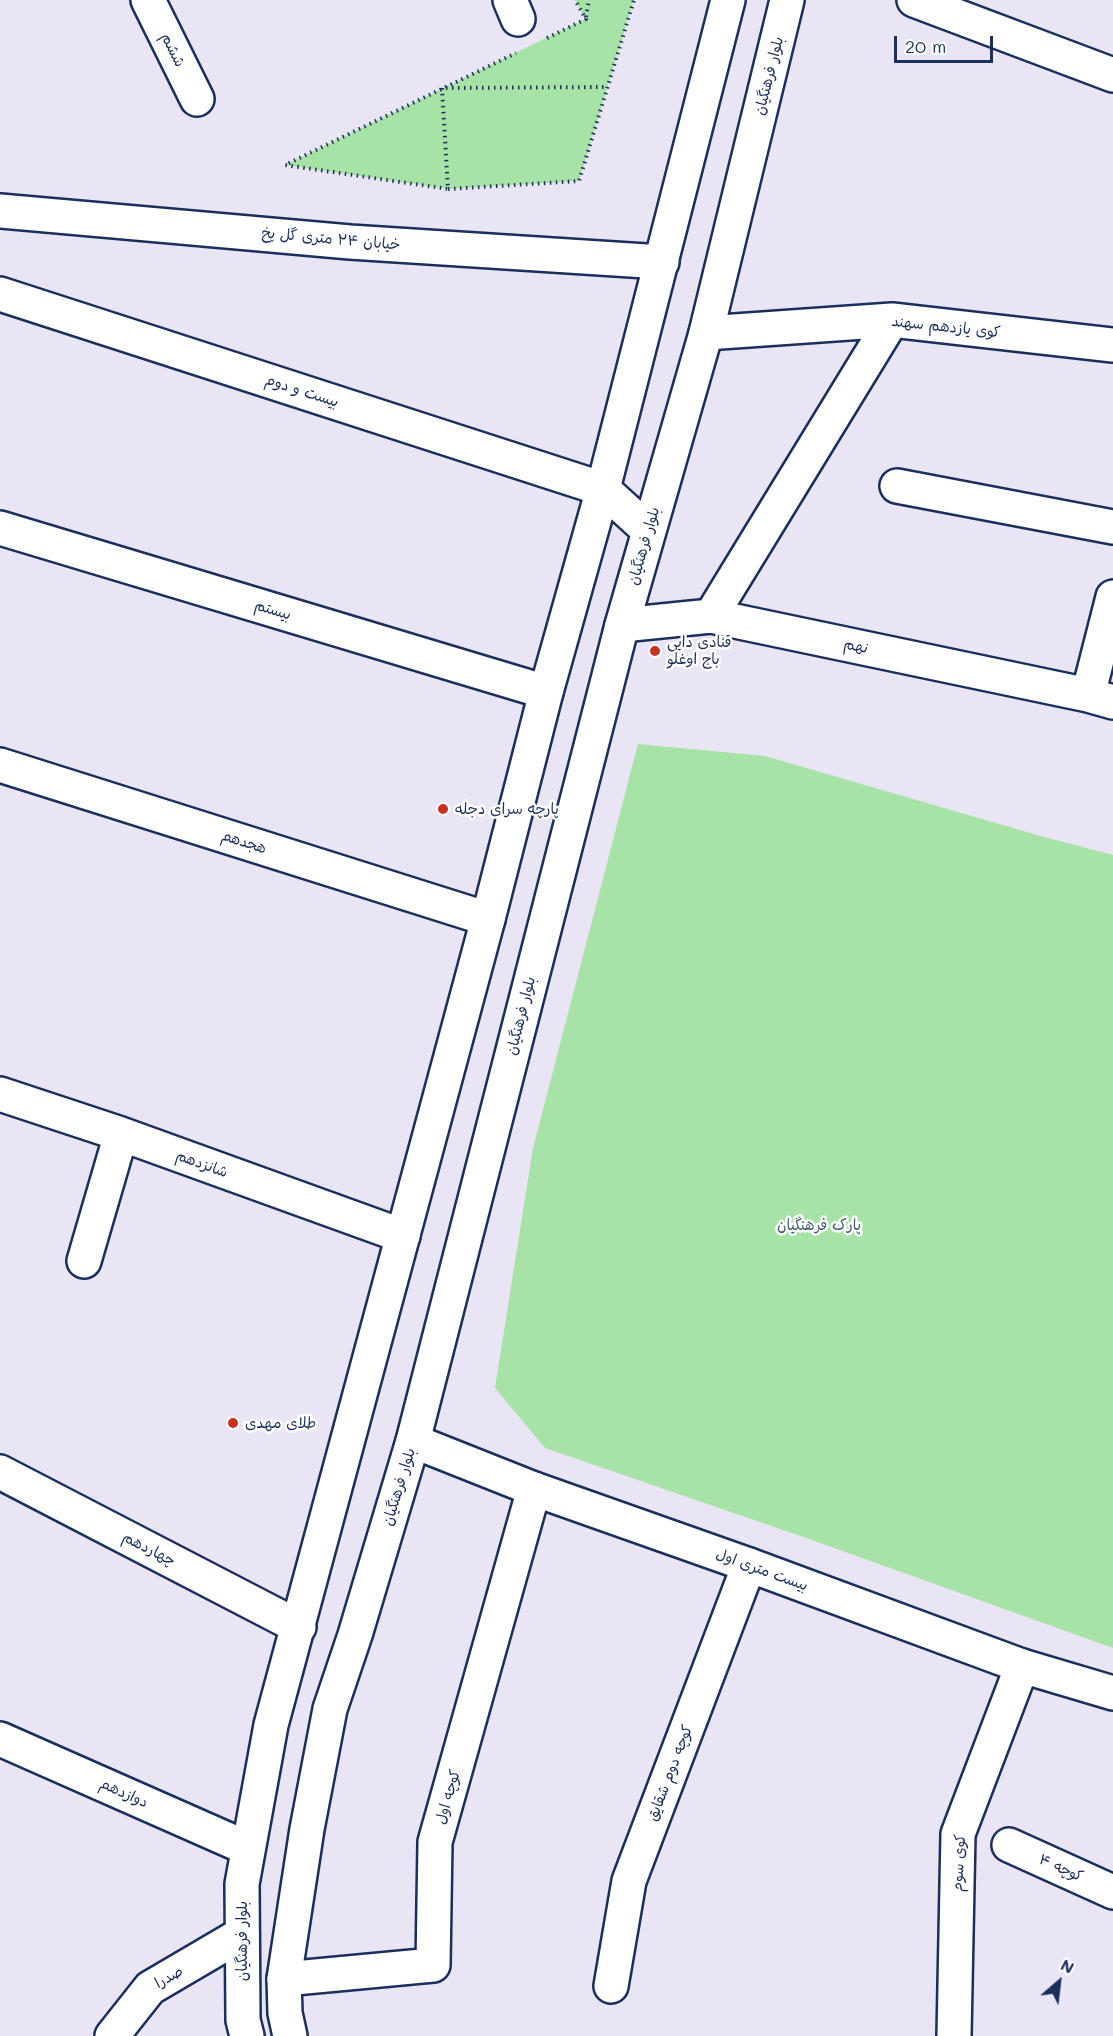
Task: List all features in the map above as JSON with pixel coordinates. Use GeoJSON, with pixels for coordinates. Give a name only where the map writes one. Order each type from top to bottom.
{"type":"FeatureCollection","features":[{"type":"Feature","properties":{"kind":"street","name":"ششم"},"geometry":{"type":"LineString","coordinates":[[148,0],[197,99]]}},
{"type":"Feature","properties":{"kind":"street","name":"بلوار فرهنگیان"},"geometry":{"type":"LineString","coordinates":[[247,2036],[243,2020],[242,1884],[271,1725],[488,919],[546,692],[603,489],[728,0]]}},
{"type":"Feature","properties":{"kind":"street","name":"بلوار فرهنگیان"},"geometry":{"type":"LineString","coordinates":[[292,2036],[285,2013],[284,1978],[330,1709],[355,1635],[413,1441],[622,625],[706,333],[788,0]]}},
{"type":"Feature","properties":{"kind":"street"},"geometry":{"type":"LineString","coordinates":[[914,0],[1113,75]]}},
{"type":"Feature","properties":{"kind":"street","name":"خیابان ۲۴ متری گل یخ"},"geometry":{"type":"LineString","coordinates":[[0,211],[350,242],[662,262]]}},
{"type":"Feature","properties":{"kind":"street","name":"بیست و دوم"},"geometry":{"type":"LineString","coordinates":[[0,294],[603,489]]}},
{"type":"Feature","properties":{"kind":"street","name":"کوی یازدهم سهند"},"geometry":{"type":"LineString","coordinates":[[706,333],[892,320],[1113,345]]}},
{"type":"Feature","properties":{"kind":"street"},"geometry":{"type":"LineString","coordinates":[[711,616],[892,320]]}},
{"type":"Feature","properties":{"kind":"street"},"geometry":{"type":"LineString","coordinates":[[897,486],[1113,527]]}},
{"type":"Feature","properties":{"kind":"street"},"geometry":{"type":"LineString","coordinates":[[603,489],[648,531]]}},
{"type":"Feature","properties":{"kind":"street","name":"بیستم"},"geometry":{"type":"LineString","coordinates":[[0,528],[546,692]]}},
{"type":"Feature","properties":{"kind":"street"},"geometry":{"type":"LineString","coordinates":[[1101,699],[1113,597]]}},
{"type":"Feature","properties":{"kind":"street","name":"نهم"},"geometry":{"type":"LineString","coordinates":[[622,625],[711,616],[1101,699]]}},
{"type":"Feature","properties":{"kind":"street","name":"هجدهم"},"geometry":{"type":"LineString","coordinates":[[0,765],[488,919]]}},
{"type":"Feature","properties":{"kind":"street","name":"شانزدهم"},"geometry":{"type":"LineString","coordinates":[[0,1094],[121,1134],[403,1236]]}},
{"type":"Feature","properties":{"kind":"street"},"geometry":{"type":"LineString","coordinates":[[84,1261],[121,1134]]}},
{"type":"Feature","properties":{"kind":"street","name":"بیست متری اول"},"geometry":{"type":"LineString","coordinates":[[413,1441],[534,1489],[1022,1666],[1113,1693]]}},
{"type":"Feature","properties":{"kind":"street","name":"چهاردهم"},"geometry":{"type":"LineString","coordinates":[[0,1472],[299,1627]]}},
{"type":"Feature","properties":{"kind":"street","name":"کوچه اول"},"geometry":{"type":"LineString","coordinates":[[284,1978],[433,1965],[435,1842],[534,1489]]}},
{"type":"Feature","properties":{"kind":"street","name":"کوچه دوم شقایق"},"geometry":{"type":"LineString","coordinates":[[611,1986],[629,1881],[748,1565]]}},
{"type":"Feature","properties":{"kind":"street","name":"کوی سوم"},"geometry":{"type":"LineString","coordinates":[[954,2036],[958,1834],[1022,1666]]}},
{"type":"Feature","properties":{"kind":"street","name":"دوازدهم"},"geometry":{"type":"LineString","coordinates":[[0,1739],[247,1848]]}},
{"type":"Feature","properties":{"kind":"street","name":"کوچه ۴"},"geometry":{"type":"LineString","coordinates":[[1010,1845],[1113,1892]]}},
{"type":"Feature","properties":{"kind":"street","name":"صدرا"},"geometry":{"type":"LineString","coordinates":[[112,2036],[150,1988],[242,1934]]}},
{"type":"Feature","properties":{"kind":"path"},"geometry":{"type":"LineString","coordinates":[[586,19],[589,0]]}},
{"type":"Feature","properties":{"kind":"path"},"geometry":{"type":"LineString","coordinates":[[607,87],[442,88],[285,165],[448,189],[579,181],[634,0]]}},
{"type":"Feature","properties":{"kind":"path"},"geometry":{"type":"LineString","coordinates":[[442,88],[448,189]]}},
{"type":"Feature","properties":{"kind":"green space"},"geometry":{"type":"Polygon","coordinates":[[[575,0],[634,0],[579,181],[448,189],[285,165],[585,19],[575,0]]]}},
{"type":"Feature","properties":{"kind":"green space","name":"پارک فرهنگیان"},"geometry":{"type":"Polygon","coordinates":[[[638,744],[765,756],[1113,855],[1113,1648],[812,1540],[545,1448],[495,1388],[533,1148],[638,744]]]}},
{"type":"Feature","properties":{"kind":"place","name":"قنادی دایی باج اوغلو"},"geometry":{"type":"Point","coordinates":[655,651]}},
{"type":"Feature","properties":{"kind":"place","name":"پارچه سرای دجله"},"geometry":{"type":"Point","coordinates":[443,809]}},
{"type":"Feature","properties":{"kind":"place","name":"طلای مهدی"},"geometry":{"type":"Point","coordinates":[233,1423]}}]}
